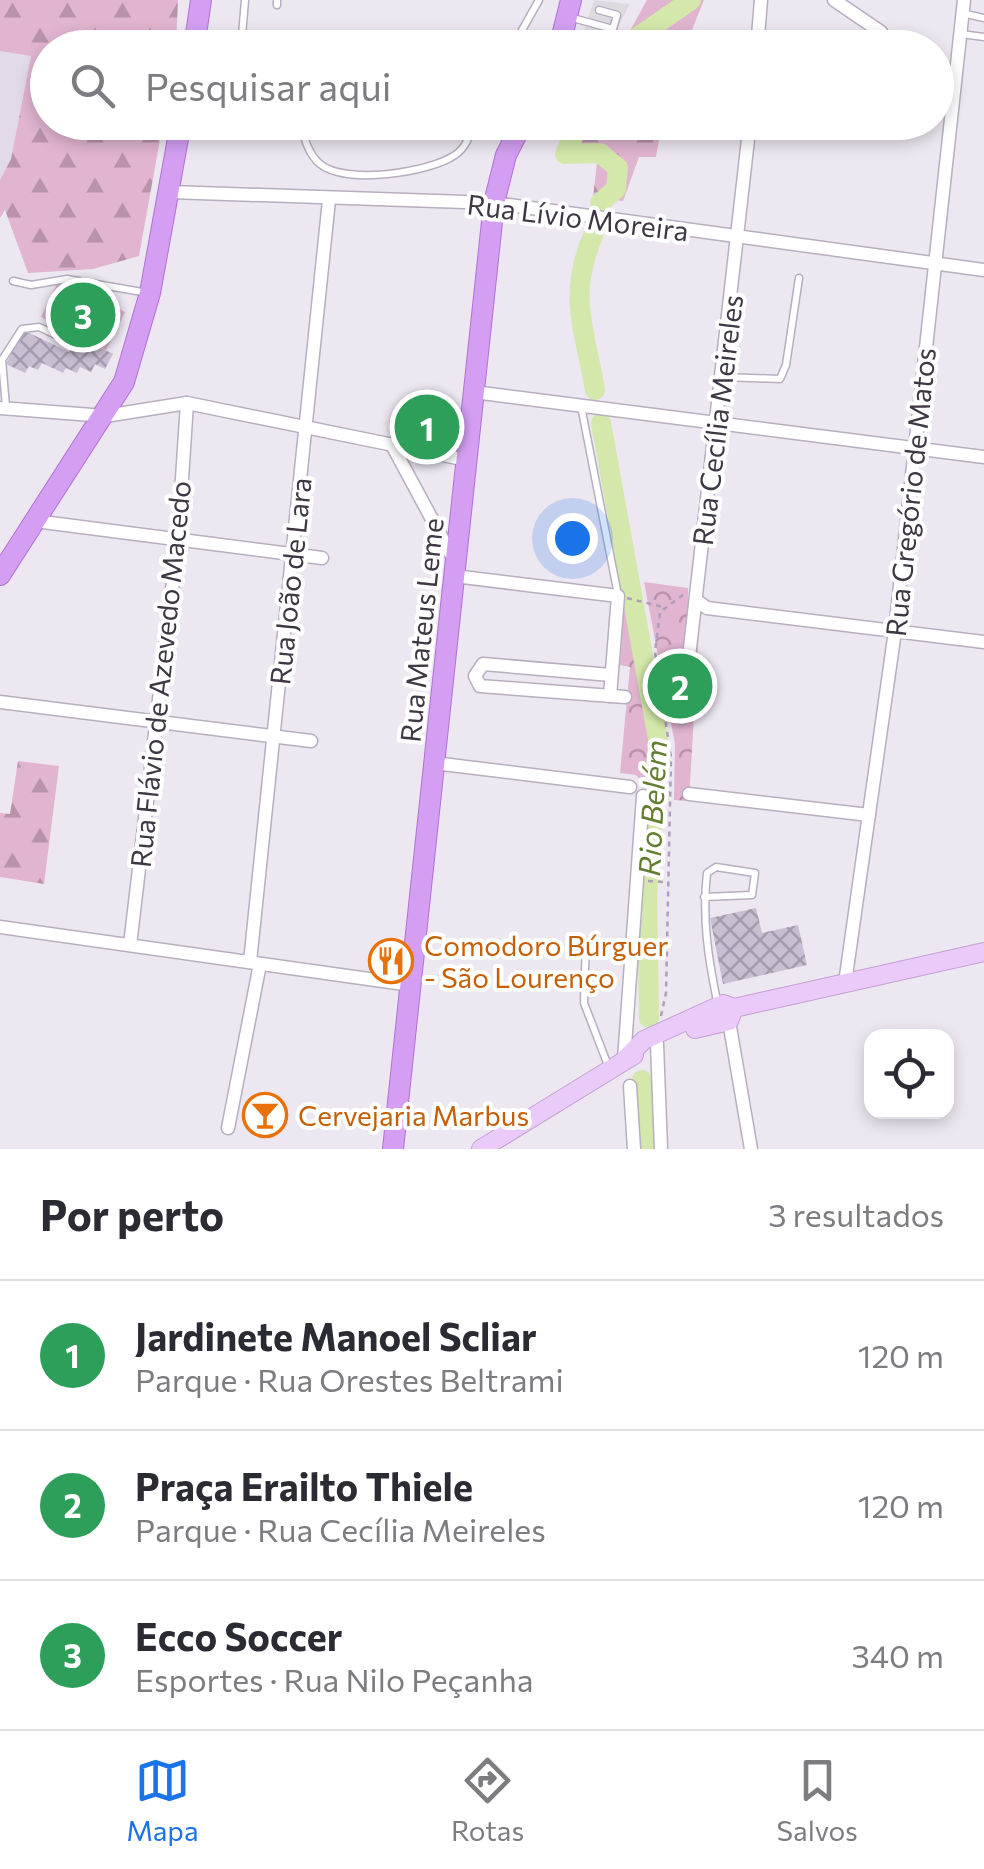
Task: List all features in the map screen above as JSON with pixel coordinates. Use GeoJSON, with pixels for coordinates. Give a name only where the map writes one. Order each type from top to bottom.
{"type":"FeatureCollection","features":[{"type":"Feature","properties":{"kind":"main road"},"geometry":{"type":"LineString","coordinates":[[197,30],[201,0]]}},
{"type":"Feature","properties":{"kind":"main road"},"geometry":{"type":"LineString","coordinates":[[0,575],[106,416],[130,366],[150,293],[178,140]]}},
{"type":"Feature","properties":{"kind":"main road","name":"Rua Mateus Leme"},"geometry":{"type":"LineString","coordinates":[[393,1149],[494,203],[514,140]]}},
{"type":"Feature","properties":{"kind":"street"},"geometry":{"type":"LineString","coordinates":[[758,30],[761,0]]}},
{"type":"Feature","properties":{"kind":"street"},"geometry":{"type":"LineString","coordinates":[[834,0],[877,30]]}},
{"type":"Feature","properties":{"kind":"street","name":"Rua Gregório de Matos"},"geometry":{"type":"LineString","coordinates":[[954,89],[963,6]]}},
{"type":"Feature","properties":{"kind":"street","name":"Rua Cecília Meireles"},"geometry":{"type":"LineString","coordinates":[[682,718],[748,140]]}},
{"type":"Feature","properties":{"kind":"street","name":"Rua Gregório de Matos"},"geometry":{"type":"LineString","coordinates":[[845,983],[895,632],[948,140]]}},
{"type":"Feature","properties":{"kind":"street","name":"Rua Lívio Moreira"},"geometry":{"type":"LineString","coordinates":[[170,192],[494,203],[984,270]]}},
{"type":"Feature","properties":{"kind":"street","name":"Rua João de Lara"},"geometry":{"type":"LineString","coordinates":[[228,1128],[255,963],[274,736],[329,200]]}},
{"type":"Feature","properties":{"kind":"street"},"geometry":{"type":"LineString","coordinates":[[474,392],[984,457]]}},
{"type":"Feature","properties":{"kind":"street"},"geometry":{"type":"LineString","coordinates":[[3,408],[106,416],[187,403],[466,460]]}},
{"type":"Feature","properties":{"kind":"street","name":"Rua Flávio de Azevedo Macedo"},"geometry":{"type":"LineString","coordinates":[[130,946],[178,539],[187,403]]}},
{"type":"Feature","properties":{"kind":"street"},"geometry":{"type":"LineString","coordinates":[[392,445],[455,570],[624,598],[611,675],[618,697],[480,686],[475,676],[484,664],[611,675]]}},
{"type":"Feature","properties":{"kind":"street"},"geometry":{"type":"LineString","coordinates":[[35,521],[322,558]]}},
{"type":"Feature","properties":{"kind":"street"},"geometry":{"type":"LineString","coordinates":[[697,601],[707,608],[984,642]]}},
{"type":"Feature","properties":{"kind":"street"},"geometry":{"type":"LineString","coordinates":[[0,702],[311,740]]}},
{"type":"Feature","properties":{"kind":"street"},"geometry":{"type":"LineString","coordinates":[[434,763],[630,787]]}},
{"type":"Feature","properties":{"kind":"street"},"geometry":{"type":"LineString","coordinates":[[689,794],[869,816]]}},
{"type":"Feature","properties":{"kind":"street"},"geometry":{"type":"LineString","coordinates":[[617,1064],[647,796]]}},
{"type":"Feature","properties":{"kind":"street"},"geometry":{"type":"LineString","coordinates":[[0,927],[411,985]]}},
{"type":"Feature","properties":{"kind":"street"},"geometry":{"type":"LineString","coordinates":[[481,1149],[657,1035],[726,1012],[984,952]]}},
{"type":"Feature","properties":{"kind":"street"},"geometry":{"type":"LineString","coordinates":[[617,1064],[644,1040],[726,1012]]}},
{"type":"Feature","properties":{"kind":"street"},"geometry":{"type":"LineString","coordinates":[[726,1012],[751,1149]]}},
{"type":"Feature","properties":{"kind":"street"},"geometry":{"type":"LineString","coordinates":[[657,1035],[661,1149]]}},
{"type":"Feature","properties":{"kind":"street"},"geometry":{"type":"LineString","coordinates":[[630,1086],[634,1149]]}},
{"type":"Feature","properties":{"kind":"lane"},"geometry":{"type":"LineString","coordinates":[[242,30],[245,0]]}},
{"type":"Feature","properties":{"kind":"lane"},"geometry":{"type":"LineString","coordinates":[[522,30],[539,0]]}},
{"type":"Feature","properties":{"kind":"lane"},"geometry":{"type":"LineString","coordinates":[[963,6],[984,18]]}},
{"type":"Feature","properties":{"kind":"lane"},"geometry":{"type":"LineString","coordinates":[[569,8],[612,29],[617,16],[599,10]]}},
{"type":"Feature","properties":{"kind":"lane"},"geometry":{"type":"LineString","coordinates":[[960,34],[984,37]]}},
{"type":"Feature","properties":{"kind":"lane"},"geometry":{"type":"LineString","coordinates":[[305,140],[320,164],[333,172],[374,175],[444,162],[459,153],[465,140]]}},
{"type":"Feature","properties":{"kind":"lane"},"geometry":{"type":"LineString","coordinates":[[13,282],[31,285],[67,278],[150,293]]}},
{"type":"Feature","properties":{"kind":"lane"},"geometry":{"type":"LineString","coordinates":[[723,376],[780,379],[786,365],[798,278]]}},
{"type":"Feature","properties":{"kind":"lane"},"geometry":{"type":"LineString","coordinates":[[3,408],[2,360],[22,329],[38,327],[73,343]]}},
{"type":"Feature","properties":{"kind":"lane"},"geometry":{"type":"LineString","coordinates":[[580,405],[624,598]]}},
{"type":"Feature","properties":{"kind":"lane"},"geometry":{"type":"LineString","coordinates":[[704,897],[752,895],[754,872],[710,868],[704,897],[709,962],[726,1012]]}},
{"type":"Feature","properties":{"kind":"lane"},"geometry":{"type":"LineString","coordinates":[[586,942],[584,1003],[617,1064]]}},
{"type":"Feature","properties":{"kind":"path"},"geometry":{"type":"LineString","coordinates":[[657,1035],[666,993],[671,757],[656,652],[664,608],[688,588]]}},
{"type":"Feature","properties":{"kind":"path"},"geometry":{"type":"LineString","coordinates":[[624,598],[664,608]]}},
{"type":"Feature","properties":{"kind":"path"},"geometry":{"type":"LineString","coordinates":[[647,796],[669,799]]}},
{"type":"Feature","properties":{"kind":"path"},"geometry":{"type":"LineString","coordinates":[[654,881],[666,882]]}},
{"type":"Feature","properties":{"kind":"shaded area"},"geometry":{"type":"Polygon","coordinates":[[[594,0],[630,4],[616,30],[584,30],[594,0]]]}},
{"type":"Feature","properties":{"kind":"shaded area"},"geometry":{"type":"Polygon","coordinates":[[[0,51],[30,56],[30,61],[11,159],[0,180],[0,51]]]}},
{"type":"Feature","properties":{"kind":"green space"},"geometry":{"type":"Polygon","coordinates":[[[0,0],[178,0],[177,30],[30,30],[30,56],[0,51],[0,0]]]}},
{"type":"Feature","properties":{"kind":"green space"},"geometry":{"type":"Polygon","coordinates":[[[647,0],[704,0],[692,30],[630,30],[647,0]]]}},
{"type":"Feature","properties":{"kind":"green space"},"geometry":{"type":"Polygon","coordinates":[[[30,61],[30,140],[160,140],[139,256],[93,269],[28,273],[5,210],[0,218],[0,180],[11,159],[30,61]]]}},
{"type":"Feature","properties":{"kind":"green space"},"geometry":{"type":"Polygon","coordinates":[[[569,140],[659,140],[656,157],[639,157],[623,201],[593,197],[597,163],[559,157],[569,140]]]}},
{"type":"Feature","properties":{"kind":"green space"},"geometry":{"type":"Polygon","coordinates":[[[59,280],[125,312],[106,350],[41,317],[59,280]]]}},
{"type":"Feature","properties":{"kind":"green space"},"geometry":{"type":"Polygon","coordinates":[[[406,415],[449,419],[447,444],[404,436],[406,415]]]}},
{"type":"Feature","properties":{"kind":"green space"},"geometry":{"type":"Polygon","coordinates":[[[644,582],[688,588],[688,608],[700,612],[689,801],[674,800],[675,744],[644,582]]]}},
{"type":"Feature","properties":{"kind":"green space"},"geometry":{"type":"Polygon","coordinates":[[[625,591],[648,722],[653,794],[636,775],[620,773],[630,667],[620,665],[625,591]]]}},
{"type":"Feature","properties":{"kind":"green space"},"geometry":{"type":"Polygon","coordinates":[[[18,761],[59,766],[44,884],[0,877],[0,813],[10,814],[18,761]]]}},
{"type":"Feature","properties":{"kind":"building"},"geometry":{"type":"Polygon","coordinates":[[[23,330],[69,352],[77,336],[113,354],[105,369],[95,364],[91,372],[80,367],[77,373],[66,368],[63,373],[42,363],[38,370],[29,366],[25,373],[6,364],[23,330]]]}},
{"type":"Feature","properties":{"kind":"building"},"geometry":{"type":"Polygon","coordinates":[[[756,908],[762,933],[798,925],[807,965],[723,984],[710,918],[756,908]]]}},
{"type":"Feature","properties":{"kind":"waterway","name":"Rio Belém"},"geometry":{"type":"LineString","coordinates":[[648,30],[691,0]]}},
{"type":"Feature","properties":{"kind":"waterway","name":"Rio Belém"},"geometry":{"type":"LineString","coordinates":[[572,140],[565,154],[600,153],[618,168],[616,189],[600,203]]}},
{"type":"Feature","properties":{"kind":"waterway","name":"Rio Belém"},"geometry":{"type":"LineString","coordinates":[[593,236],[581,277],[580,313],[595,390]]}},
{"type":"Feature","properties":{"kind":"waterway","name":"Rio Belém"},"geometry":{"type":"LineString","coordinates":[[601,423],[658,739],[647,896],[649,1018]]}},
{"type":"Feature","properties":{"kind":"waterway","name":"Rio Belém"},"geometry":{"type":"LineString","coordinates":[[642,1080],[646,1149]]}},
{"type":"Feature","properties":{"kind":"place","name":"Ecco Soccer"},"geometry":{"type":"Point","coordinates":[83,315]}},
{"type":"Feature","properties":{"kind":"place","name":"Jardinete Manoel Scliar"},"geometry":{"type":"Point","coordinates":[427,427]}},
{"type":"Feature","properties":{"kind":"place","name":"Praça Erailto Thiele"},"geometry":{"type":"Point","coordinates":[680,686]}},
{"type":"Feature","properties":{"kind":"place","name":"Comodoro Búrguer - São Lourenço"},"geometry":{"type":"Point","coordinates":[391,961]}},
{"type":"Feature","properties":{"kind":"place","name":"Cervejaria Marbus"},"geometry":{"type":"Point","coordinates":[265,1115]}}]}
